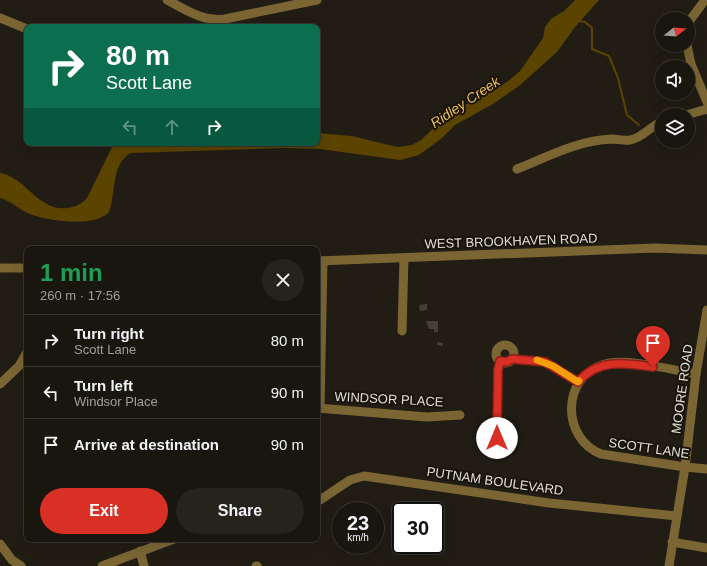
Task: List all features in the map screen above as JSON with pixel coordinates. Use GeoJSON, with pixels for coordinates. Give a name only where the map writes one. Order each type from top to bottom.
{"type":"FeatureCollection","features":[{"type":"Feature","properties":{"kind":"street"},"geometry":{"type":"LineString","coordinates":[[167,0],[199,17],[212,20],[285,3],[317,0]]}},
{"type":"Feature","properties":{"kind":"street"},"geometry":{"type":"LineString","coordinates":[[695,14],[705,0]]}},
{"type":"Feature","properties":{"kind":"street"},"geometry":{"type":"LineString","coordinates":[[0,18],[24,28]]}},
{"type":"Feature","properties":{"kind":"street"},"geometry":{"type":"LineString","coordinates":[[688,52],[691,64],[707,102]]}},
{"type":"Feature","properties":{"kind":"street"},"geometry":{"type":"LineString","coordinates":[[695,112],[707,109]]}},
{"type":"Feature","properties":{"kind":"street"},"geometry":{"type":"LineString","coordinates":[[517,169],[585,143],[612,139],[630,140],[643,136],[655,124]]}},
{"type":"Feature","properties":{"kind":"street","name":"WEST BROOKHAVEN ROAD"},"geometry":{"type":"LineString","coordinates":[[320,261],[655,248],[707,250]]}},
{"type":"Feature","properties":{"kind":"street"},"geometry":{"type":"LineString","coordinates":[[402,331],[404,258]]}},
{"type":"Feature","properties":{"kind":"street"},"geometry":{"type":"LineString","coordinates":[[0,268],[24,268]]}},
{"type":"Feature","properties":{"kind":"street","name":"MOORE ROAD"},"geometry":{"type":"LineString","coordinates":[[669,566],[685,467],[696,374],[706,333],[707,310]]}},
{"type":"Feature","properties":{"kind":"street"},"geometry":{"type":"LineString","coordinates":[[512,359],[513,350],[508,345],[503,345],[498,348],[496,352],[497,358],[500,361],[507,362],[512,359],[545,362],[578,382],[594,369],[614,363],[696,374]]}},
{"type":"Feature","properties":{"kind":"street"},"geometry":{"type":"LineString","coordinates":[[0,384],[19,366],[24,357]]}},
{"type":"Feature","properties":{"kind":"street"},"geometry":{"type":"LineString","coordinates":[[497,438],[498,370],[500,361]]}},
{"type":"Feature","properties":{"kind":"street","name":"SCOTT LANE"},"geometry":{"type":"LineString","coordinates":[[578,382],[571,402],[572,420],[578,435],[591,449],[609,456],[707,469]]}},
{"type":"Feature","properties":{"kind":"street","name":"WINDSOR PLACE"},"geometry":{"type":"LineString","coordinates":[[320,408],[427,417],[460,415]]}},
{"type":"Feature","properties":{"kind":"street","name":"PUTNAM BOULEVARD"},"geometry":{"type":"LineString","coordinates":[[320,500],[350,480],[364,476],[549,503],[676,516]]}},
{"type":"Feature","properties":{"kind":"street"},"geometry":{"type":"LineString","coordinates":[[102,566],[166,542]]}},
{"type":"Feature","properties":{"kind":"street"},"geometry":{"type":"LineString","coordinates":[[672,542],[707,548]]}},
{"type":"Feature","properties":{"kind":"street"},"geometry":{"type":"LineString","coordinates":[[0,544],[12,560],[18,565]]}},
{"type":"Feature","properties":{"kind":"street"},"geometry":{"type":"LineString","coordinates":[[140,551],[144,566]]}},
{"type":"Feature","properties":{"kind":"shaded area"},"geometry":{"type":"Polygon","coordinates":[[[575,0],[599,0],[575,27],[557,52],[519,86],[493,104],[455,125],[442,138],[419,155],[400,160],[320,149],[285,148],[131,153],[120,164],[117,171],[109,212],[102,217],[83,222],[59,221],[38,217],[0,198],[0,173],[17,181],[48,205],[58,208],[68,208],[78,205],[87,198],[113,146],[320,146],[320,133],[352,136],[397,147],[412,145],[421,140],[451,111],[480,98],[507,82],[520,71],[543,38],[545,27],[551,19],[564,11],[575,0]]]}},
{"type":"Feature","properties":{"kind":"building"},"geometry":{"type":"Polygon","coordinates":[[[427,304],[427,310],[420,311],[419,305],[427,304]]]}},
{"type":"Feature","properties":{"kind":"building"},"geometry":{"type":"Polygon","coordinates":[[[426,321],[438,321],[438,332],[434,332],[434,329],[429,329],[426,321]]]}},
{"type":"Feature","properties":{"kind":"building"},"geometry":{"type":"Polygon","coordinates":[[[437,342],[443,343],[443,346],[437,345],[437,342]]]}},
{"type":"Feature","properties":{"kind":"waterway"},"geometry":{"type":"LineString","coordinates":[[579,21],[585,22],[592,28],[592,49],[609,56],[618,78],[627,115],[639,125]]}},
{"type":"Feature","properties":{"kind":"slow traffic"},"geometry":{"type":"LineString","coordinates":[[537,360],[545,362],[563,371],[578,382],[579,381]]}},
{"type":"Feature","properties":{"kind":"route"},"geometry":{"type":"LineString","coordinates":[[497,438],[498,366],[500,361],[507,362],[512,359],[521,359],[545,362],[563,371],[578,382],[594,369],[610,363],[625,363],[653,367]]}},
{"type":"Feature","properties":{"kind":"water label","name":"Ridley Creek"},"geometry":{"type":"Point","coordinates":[465,102]}}]}
